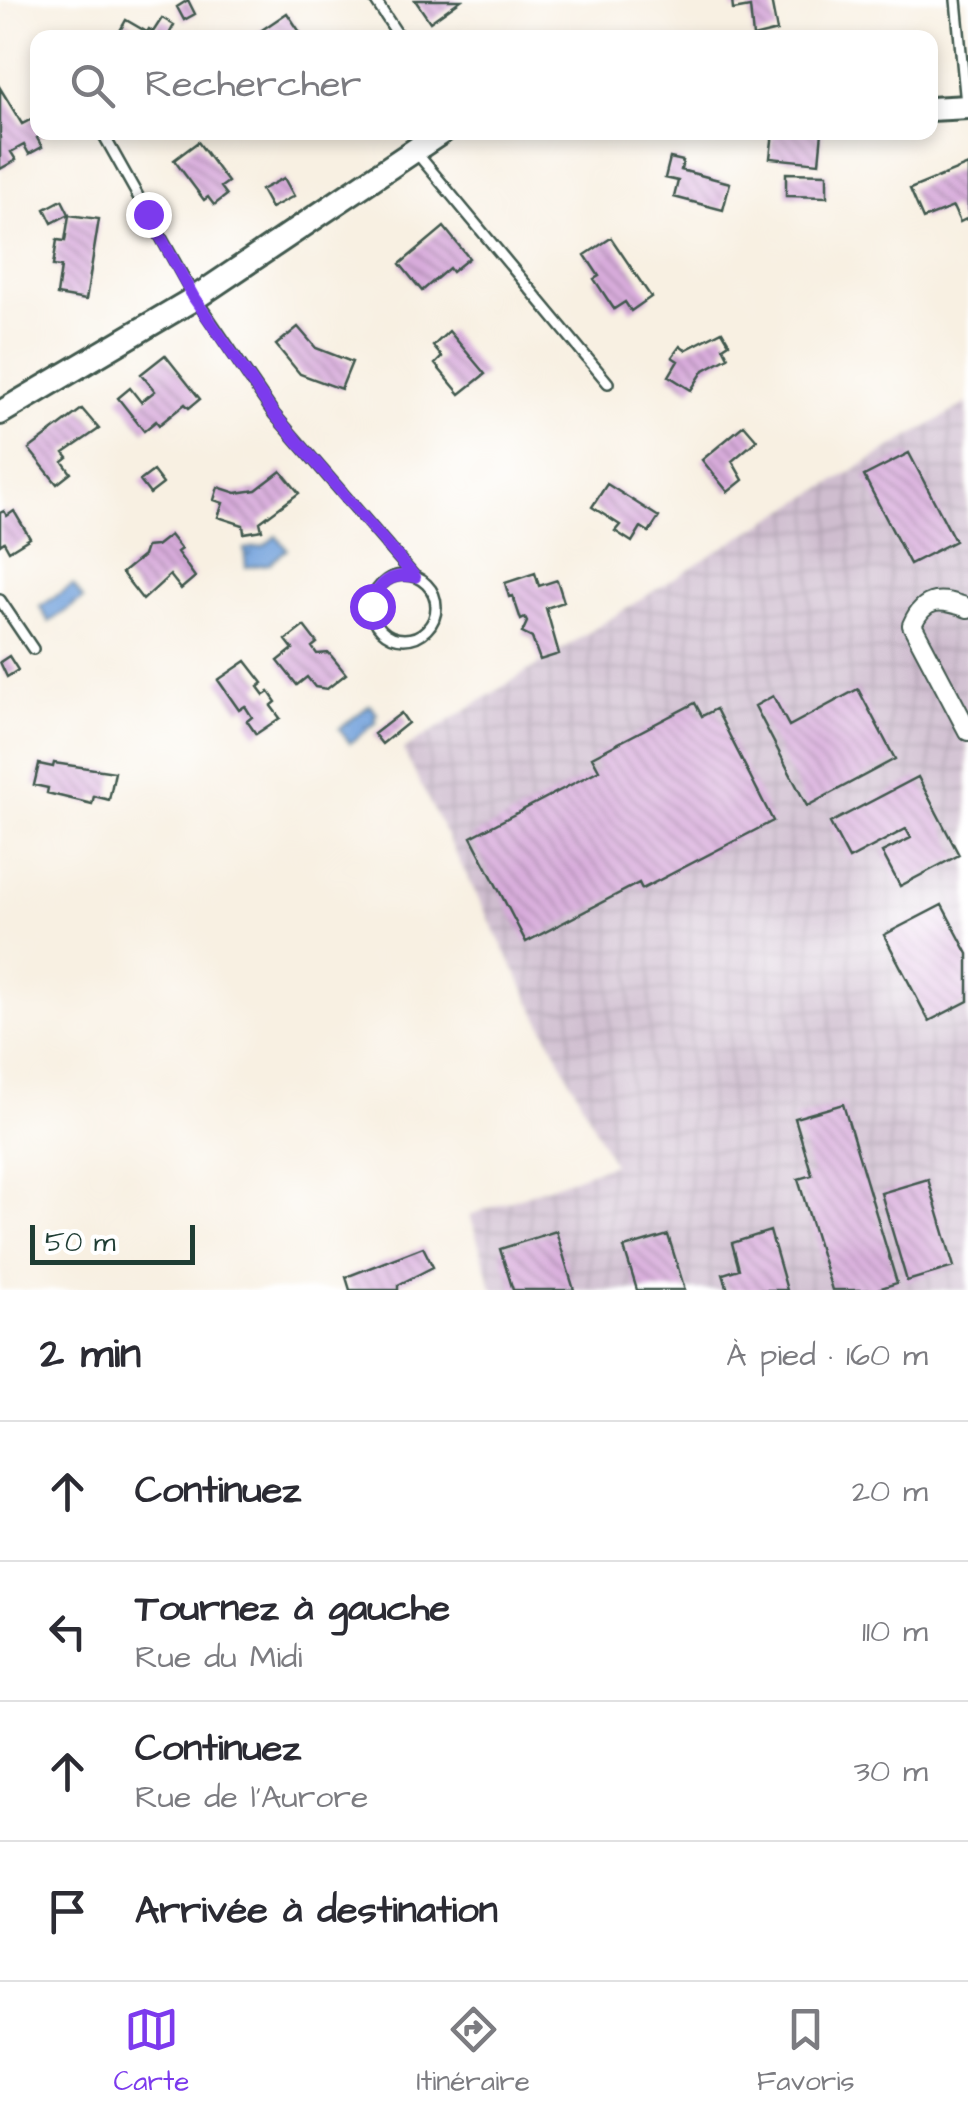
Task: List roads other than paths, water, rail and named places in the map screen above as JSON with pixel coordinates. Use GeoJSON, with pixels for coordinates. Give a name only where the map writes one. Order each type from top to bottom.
{"type":"FeatureCollection","features":[{"type":"Feature","properties":{"kind":"street"},"geometry":{"type":"LineString","coordinates":[[938,109],[967,107]]}},
{"type":"Feature","properties":{"kind":"street"},"geometry":{"type":"LineString","coordinates":[[0,413],[194,298],[430,140]]}},
{"type":"Feature","properties":{"kind":"street"},"geometry":{"type":"LineString","coordinates":[[968,608],[944,600],[927,604],[916,613],[912,625],[968,731]]}},
{"type":"Feature","properties":{"kind":"lane"},"geometry":{"type":"LineString","coordinates":[[374,0],[395,30]]}},
{"type":"Feature","properties":{"kind":"lane"},"geometry":{"type":"LineString","coordinates":[[956,0],[967,107]]}},
{"type":"Feature","properties":{"kind":"lane"},"geometry":{"type":"LineString","coordinates":[[106,140],[194,298],[274,414],[431,591],[435,611],[432,622],[420,634],[398,638],[377,624],[372,614],[374,594],[387,580],[415,577]]}},
{"type":"Feature","properties":{"kind":"lane"},"geometry":{"type":"LineString","coordinates":[[414,151],[608,384]]}},
{"type":"Feature","properties":{"kind":"lane"},"geometry":{"type":"LineString","coordinates":[[0,600],[33,648]]}},
{"type":"Feature","properties":{"kind":"water"},"geometry":{"type":"Polygon","coordinates":[[[276,536],[287,549],[269,564],[246,567],[244,549],[264,546],[276,536]]]}},
{"type":"Feature","properties":{"kind":"water"},"geometry":{"type":"Polygon","coordinates":[[[73,585],[83,599],[49,622],[40,607],[73,585]]]}},
{"type":"Feature","properties":{"kind":"water"},"geometry":{"type":"Polygon","coordinates":[[[370,705],[377,714],[377,722],[350,743],[339,729],[370,705]]]}}]}
